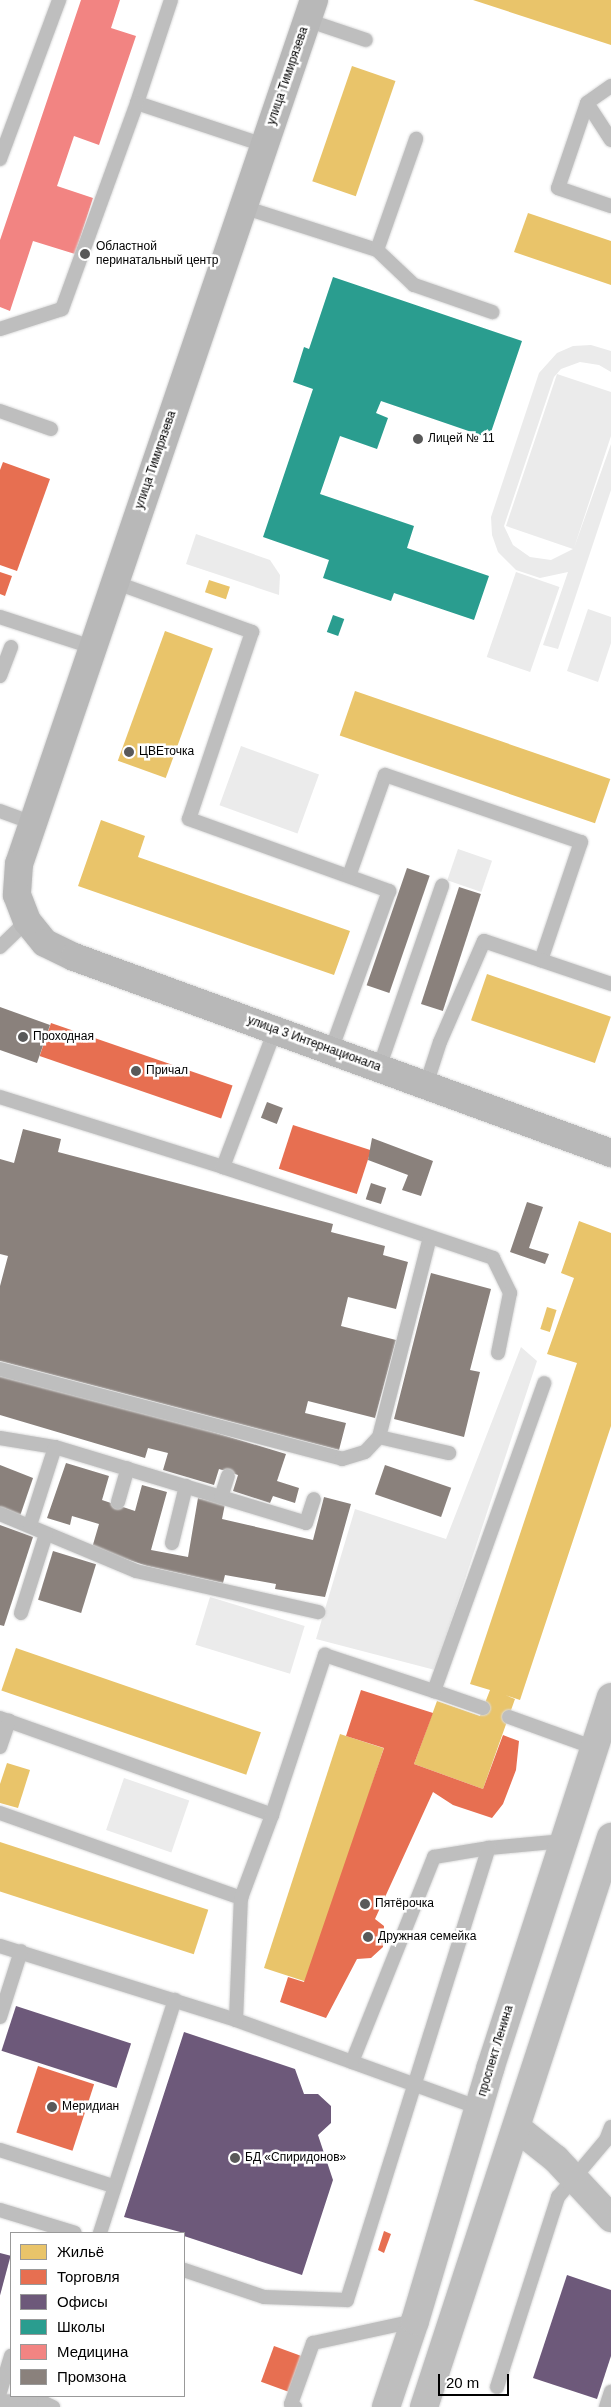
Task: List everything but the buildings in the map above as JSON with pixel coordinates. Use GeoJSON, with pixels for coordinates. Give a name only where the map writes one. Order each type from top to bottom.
{"type":"FeatureCollection","features":[{"type":"Feature","properties":{"kind":"main road","name":"проспект Ленина"},"geometry":{"type":"LineString","coordinates":[[386,2407],[415,2321],[479,2108],[611,1697]]}},
{"type":"Feature","properties":{"kind":"main road"},"geometry":{"type":"LineString","coordinates":[[424,2407],[517,2128],[611,1836]]}},
{"type":"Feature","properties":{"kind":"main road"},"geometry":{"type":"LineString","coordinates":[[479,2108],[517,2128],[556,2159],[611,2218]]}},
{"type":"Feature","properties":{"kind":"street","name":"улица Тимирязева"},"geometry":{"type":"LineString","coordinates":[[27,921],[18,895],[19,864],[310,10]]}},
{"type":"Feature","properties":{"kind":"street","name":"улица 3 Интернационала"},"geometry":{"type":"LineString","coordinates":[[27,921],[45,943],[74,957],[611,1153]]}},
{"type":"Feature","properties":{"kind":"lane"},"geometry":{"type":"LineString","coordinates":[[0,159],[59,0]]}},
{"type":"Feature","properties":{"kind":"lane"},"geometry":{"type":"LineString","coordinates":[[0,328],[62,309],[137,103],[171,0]]}},
{"type":"Feature","properties":{"kind":"lane"},"geometry":{"type":"LineString","coordinates":[[310,10],[366,40]]}},
{"type":"Feature","properties":{"kind":"lane"},"geometry":{"type":"LineString","coordinates":[[611,86],[587,103],[558,188],[611,206]]}},
{"type":"Feature","properties":{"kind":"lane"},"geometry":{"type":"LineString","coordinates":[[137,103],[264,145]]}},
{"type":"Feature","properties":{"kind":"lane"},"geometry":{"type":"LineString","coordinates":[[587,103],[611,140]]}},
{"type":"Feature","properties":{"kind":"lane"},"geometry":{"type":"LineString","coordinates":[[378,250],[416,139]]}},
{"type":"Feature","properties":{"kind":"lane"},"geometry":{"type":"LineString","coordinates":[[243,207],[378,250],[414,285],[492,312]]}},
{"type":"Feature","properties":{"kind":"lane"},"geometry":{"type":"LineString","coordinates":[[0,411],[52,429]]}},
{"type":"Feature","properties":{"kind":"lane"},"geometry":{"type":"LineString","coordinates":[[114,582],[252,632],[189,819],[389,891],[331,1050]]}},
{"type":"Feature","properties":{"kind":"lane"},"geometry":{"type":"LineString","coordinates":[[0,617],[92,647]]}},
{"type":"Feature","properties":{"kind":"lane"},"geometry":{"type":"LineString","coordinates":[[0,676],[11,647]]}},
{"type":"Feature","properties":{"kind":"lane"},"geometry":{"type":"LineString","coordinates":[[349,876],[385,775],[581,842],[541,960]]}},
{"type":"Feature","properties":{"kind":"lane"},"geometry":{"type":"LineString","coordinates":[[0,811],[33,823]]}},
{"type":"Feature","properties":{"kind":"lane"},"geometry":{"type":"LineString","coordinates":[[379,1068],[442,886]]}},
{"type":"Feature","properties":{"kind":"lane"},"geometry":{"type":"LineString","coordinates":[[0,947],[27,921]]}},
{"type":"Feature","properties":{"kind":"lane"},"geometry":{"type":"LineString","coordinates":[[426,1085],[440,1042],[484,941],[611,984]]}},
{"type":"Feature","properties":{"kind":"lane"},"geometry":{"type":"LineString","coordinates":[[223,1167],[275,1030]]}},
{"type":"Feature","properties":{"kind":"lane"},"geometry":{"type":"LineString","coordinates":[[0,1097],[223,1167],[493,1258],[510,1293],[498,1353]]}},
{"type":"Feature","properties":{"kind":"lane"},"geometry":{"type":"LineString","coordinates":[[0,1369],[342,1459],[365,1452],[379,1437],[430,1237]]}},
{"type":"Feature","properties":{"kind":"lane"},"geometry":{"type":"LineString","coordinates":[[434,1691],[544,1383]]}},
{"type":"Feature","properties":{"kind":"lane"},"geometry":{"type":"LineString","coordinates":[[379,1437],[449,1452]]}},
{"type":"Feature","properties":{"kind":"lane"},"geometry":{"type":"LineString","coordinates":[[0,1438],[55,1447],[306,1523],[314,1499]]}},
{"type":"Feature","properties":{"kind":"lane"},"geometry":{"type":"LineString","coordinates":[[30,1525],[55,1447]]}},
{"type":"Feature","properties":{"kind":"lane"},"geometry":{"type":"LineString","coordinates":[[118,1502],[128,1468]]}},
{"type":"Feature","properties":{"kind":"lane"},"geometry":{"type":"LineString","coordinates":[[222,1497],[228,1476]]}},
{"type":"Feature","properties":{"kind":"lane"},"geometry":{"type":"LineString","coordinates":[[172,1543],[186,1486]]}},
{"type":"Feature","properties":{"kind":"lane"},"geometry":{"type":"LineString","coordinates":[[0,1514],[136,1571],[318,1612]]}},
{"type":"Feature","properties":{"kind":"lane"},"geometry":{"type":"LineString","coordinates":[[21,1613],[46,1534]]}},
{"type":"Feature","properties":{"kind":"lane"},"geometry":{"type":"LineString","coordinates":[[236,2020],[241,1898],[272,1815],[325,1656],[483,1708]]}},
{"type":"Feature","properties":{"kind":"lane"},"geometry":{"type":"LineString","coordinates":[[509,1717],[594,1748]]}},
{"type":"Feature","properties":{"kind":"lane"},"geometry":{"type":"LineString","coordinates":[[0,1747],[5,1720],[272,1815]]}},
{"type":"Feature","properties":{"kind":"lane"},"geometry":{"type":"LineString","coordinates":[[0,1813],[241,1898]]}},
{"type":"Feature","properties":{"kind":"lane"},"geometry":{"type":"LineString","coordinates":[[352,2062],[434,1857],[489,1848],[564,1841]]}},
{"type":"Feature","properties":{"kind":"lane"},"geometry":{"type":"LineString","coordinates":[[185,2270],[264,2297],[347,2300],[489,1848]]}},
{"type":"Feature","properties":{"kind":"lane"},"geometry":{"type":"LineString","coordinates":[[0,1946],[21,1951],[236,2020],[479,2108]]}},
{"type":"Feature","properties":{"kind":"lane"},"geometry":{"type":"LineString","coordinates":[[1,2012],[21,1951]]}},
{"type":"Feature","properties":{"kind":"lane"},"geometry":{"type":"LineString","coordinates":[[100,2232],[112,2186],[175,2000]]}},
{"type":"Feature","properties":{"kind":"lane"},"geometry":{"type":"LineString","coordinates":[[498,2387],[558,2197],[606,2140],[611,2127]]}},
{"type":"Feature","properties":{"kind":"lane"},"geometry":{"type":"LineString","coordinates":[[0,2150],[112,2186]]}},
{"type":"Feature","properties":{"kind":"lane"},"geometry":{"type":"LineString","coordinates":[[0,2210],[72,2232]]}},
{"type":"Feature","properties":{"kind":"lane"},"geometry":{"type":"LineString","coordinates":[[295,2407],[291,2404],[313,2343],[415,2321]]}},
{"type":"Feature","properties":{"kind":"lane"},"geometry":{"type":"LineString","coordinates":[[0,2392],[10,2359]]}},
{"type":"Feature","properties":{"kind":"lane"},"geometry":{"type":"LineString","coordinates":[[606,2407],[611,2392]]}},
{"type":"Feature","properties":{"kind":"lane"},"geometry":{"type":"LineString","coordinates":[[0,2401],[44,2403],[53,2407]]}},
{"type":"Feature","properties":{"kind":"shaded area"},"geometry":{"type":"Polygon","coordinates":[[[591,345],[611,351],[611,372],[599,365],[580,362],[561,369],[554,377],[504,526],[513,545],[530,557],[551,560],[573,549],[506,526],[557,374],[611,392],[611,436],[574,548],[611,444],[611,490],[558,649],[543,645],[568,572],[540,578],[516,570],[498,552],[492,535],[491,517],[539,373],[557,353],[573,346],[591,345]]]}},
{"type":"Feature","properties":{"kind":"shaded area"},"geometry":{"type":"Polygon","coordinates":[[[196,534],[270,560],[280,575],[279,595],[186,564],[196,534]]]}},
{"type":"Feature","properties":{"kind":"shaded area"},"geometry":{"type":"Polygon","coordinates":[[[516,572],[559,587],[530,672],[487,657],[516,572]]]}},
{"type":"Feature","properties":{"kind":"shaded area"},"geometry":{"type":"Polygon","coordinates":[[[588,609],[611,617],[611,643],[598,682],[567,671],[588,609]]]}},
{"type":"Feature","properties":{"kind":"shaded area"},"geometry":{"type":"Polygon","coordinates":[[[241,746],[319,774],[297,834],[219,805],[241,746]]]}},
{"type":"Feature","properties":{"kind":"shaded area"},"geometry":{"type":"Polygon","coordinates":[[[458,849],[492,861],[481,892],[447,880],[458,849]]]}},
{"type":"Feature","properties":{"kind":"shaded area"},"geometry":{"type":"Polygon","coordinates":[[[521,1347],[537,1361],[435,1670],[316,1639],[355,1509],[446,1539],[521,1347]]]}},
{"type":"Feature","properties":{"kind":"shaded area"},"geometry":{"type":"Polygon","coordinates":[[[210,1597],[305,1626],[290,1674],[195,1645],[210,1597]]]}},
{"type":"Feature","properties":{"kind":"shaded area"},"geometry":{"type":"Polygon","coordinates":[[[124,1778],[189,1800],[171,1852],[106,1830],[124,1778]]]}},
{"type":"Feature","properties":{"kind":"place","name":"Областной перинатальный центр"},"geometry":{"type":"Point","coordinates":[85,254]}},
{"type":"Feature","properties":{"kind":"place","name":"Лицей № 11"},"geometry":{"type":"Point","coordinates":[418,439]}},
{"type":"Feature","properties":{"kind":"place","name":"ЦВЕточка"},"geometry":{"type":"Point","coordinates":[129,752]}},
{"type":"Feature","properties":{"kind":"place","name":"Проходная"},"geometry":{"type":"Point","coordinates":[23,1037]}},
{"type":"Feature","properties":{"kind":"place","name":"Причал"},"geometry":{"type":"Point","coordinates":[136,1071]}},
{"type":"Feature","properties":{"kind":"place","name":"Пятёрочка"},"geometry":{"type":"Point","coordinates":[365,1904]}},
{"type":"Feature","properties":{"kind":"place","name":"Дружная семейка"},"geometry":{"type":"Point","coordinates":[368,1937]}},
{"type":"Feature","properties":{"kind":"place","name":"Меридиан"},"geometry":{"type":"Point","coordinates":[52,2107]}},
{"type":"Feature","properties":{"kind":"place","name":"БД «Спиридонов»"},"geometry":{"type":"Point","coordinates":[235,2158]}}]}
